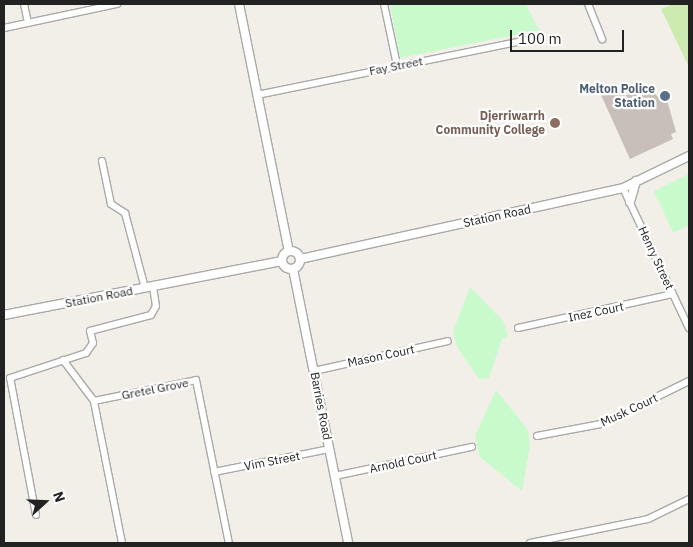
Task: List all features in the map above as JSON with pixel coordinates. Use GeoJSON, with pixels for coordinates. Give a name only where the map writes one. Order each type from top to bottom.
{"type":"FeatureCollection","features":[{"type":"Feature","properties":{"kind":"street"},"geometry":{"type":"LineString","coordinates":[[24,4],[28,24]]}},
{"type":"Feature","properties":{"kind":"street"},"geometry":{"type":"LineString","coordinates":[[4,28],[117,4]]}},
{"type":"Feature","properties":{"kind":"street"},"geometry":{"type":"LineString","coordinates":[[239,4],[289,251],[300,258],[293,269],[282,261],[289,251]]}},
{"type":"Feature","properties":{"kind":"street"},"geometry":{"type":"LineString","coordinates":[[384,4],[397,65]]}},
{"type":"Feature","properties":{"kind":"street"},"geometry":{"type":"LineString","coordinates":[[588,4],[602,39]]}},
{"type":"Feature","properties":{"kind":"street","name":"Fay Street"},"geometry":{"type":"LineString","coordinates":[[257,94],[536,38]]}},
{"type":"Feature","properties":{"kind":"street","name":"Station Road"},"geometry":{"type":"LineString","coordinates":[[300,258],[623,188],[689,156]]}},
{"type":"Feature","properties":{"kind":"street"},"geometry":{"type":"LineString","coordinates":[[36,515],[10,378],[86,353],[93,343],[90,331],[151,315],[156,306],[125,213],[111,204],[102,161]]}},
{"type":"Feature","properties":{"kind":"street"},"geometry":{"type":"LineString","coordinates":[[630,202],[636,181]]}},
{"type":"Feature","properties":{"kind":"street","name":"Henry Street"},"geometry":{"type":"LineString","coordinates":[[623,188],[689,328]]}},
{"type":"Feature","properties":{"kind":"street","name":"Station Road"},"geometry":{"type":"LineString","coordinates":[[4,315],[282,261]]}},
{"type":"Feature","properties":{"kind":"street","name":"Barries Road"},"geometry":{"type":"LineString","coordinates":[[293,269],[348,543]]}},
{"type":"Feature","properties":{"kind":"street","name":"Inez Court"},"geometry":{"type":"LineString","coordinates":[[518,328],[672,294]]}},
{"type":"Feature","properties":{"kind":"street","name":"Mason Court"},"geometry":{"type":"LineString","coordinates":[[314,371],[448,341]]}},
{"type":"Feature","properties":{"kind":"street"},"geometry":{"type":"LineString","coordinates":[[63,360],[94,401],[122,543]]}},
{"type":"Feature","properties":{"kind":"street","name":"Gretel Grove"},"geometry":{"type":"LineString","coordinates":[[94,401],[196,380],[229,543]]}},
{"type":"Feature","properties":{"kind":"street","name":"Musk Court"},"geometry":{"type":"LineString","coordinates":[[537,436],[601,424],[689,382]]}},
{"type":"Feature","properties":{"kind":"street","name":"Arnold Court"},"geometry":{"type":"LineString","coordinates":[[334,476],[472,447]]}},
{"type":"Feature","properties":{"kind":"street","name":"Vim Street"},"geometry":{"type":"LineString","coordinates":[[214,472],[329,449]]}},
{"type":"Feature","properties":{"kind":"street"},"geometry":{"type":"LineString","coordinates":[[530,543],[648,519],[689,499]]}},
{"type":"Feature","properties":{"kind":"green space"},"geometry":{"type":"Polygon","coordinates":[[[390,4],[526,4],[539,30],[400,58],[390,4]]]}},
{"type":"Feature","properties":{"kind":"green space"},"geometry":{"type":"Polygon","coordinates":[[[673,4],[689,4],[689,67],[661,9],[673,4]]]}},
{"type":"Feature","properties":{"kind":"green space"},"geometry":{"type":"Polygon","coordinates":[[[689,174],[689,225],[673,233],[654,191],[689,174]]]}},
{"type":"Feature","properties":{"kind":"green space"},"geometry":{"type":"Polygon","coordinates":[[[470,287],[503,321],[508,336],[502,339],[489,378],[479,379],[457,347],[453,332],[470,287]]]}},
{"type":"Feature","properties":{"kind":"green space"},"geometry":{"type":"Polygon","coordinates":[[[496,390],[528,430],[530,446],[522,491],[480,457],[475,436],[496,390]]]}},
{"type":"Feature","properties":{"kind":"building"},"geometry":{"type":"Polygon","coordinates":[[[647,85],[658,97],[665,93],[676,132],[671,134],[673,139],[630,159],[601,95],[621,86],[625,96],[647,85]]]}},
{"type":"Feature","properties":{"kind":"place","name":"Melton Police Station"},"geometry":{"type":"Point","coordinates":[665,96]}},
{"type":"Feature","properties":{"kind":"place","name":"Djerriwarrh Community College"},"geometry":{"type":"Point","coordinates":[555,123]}}]}
